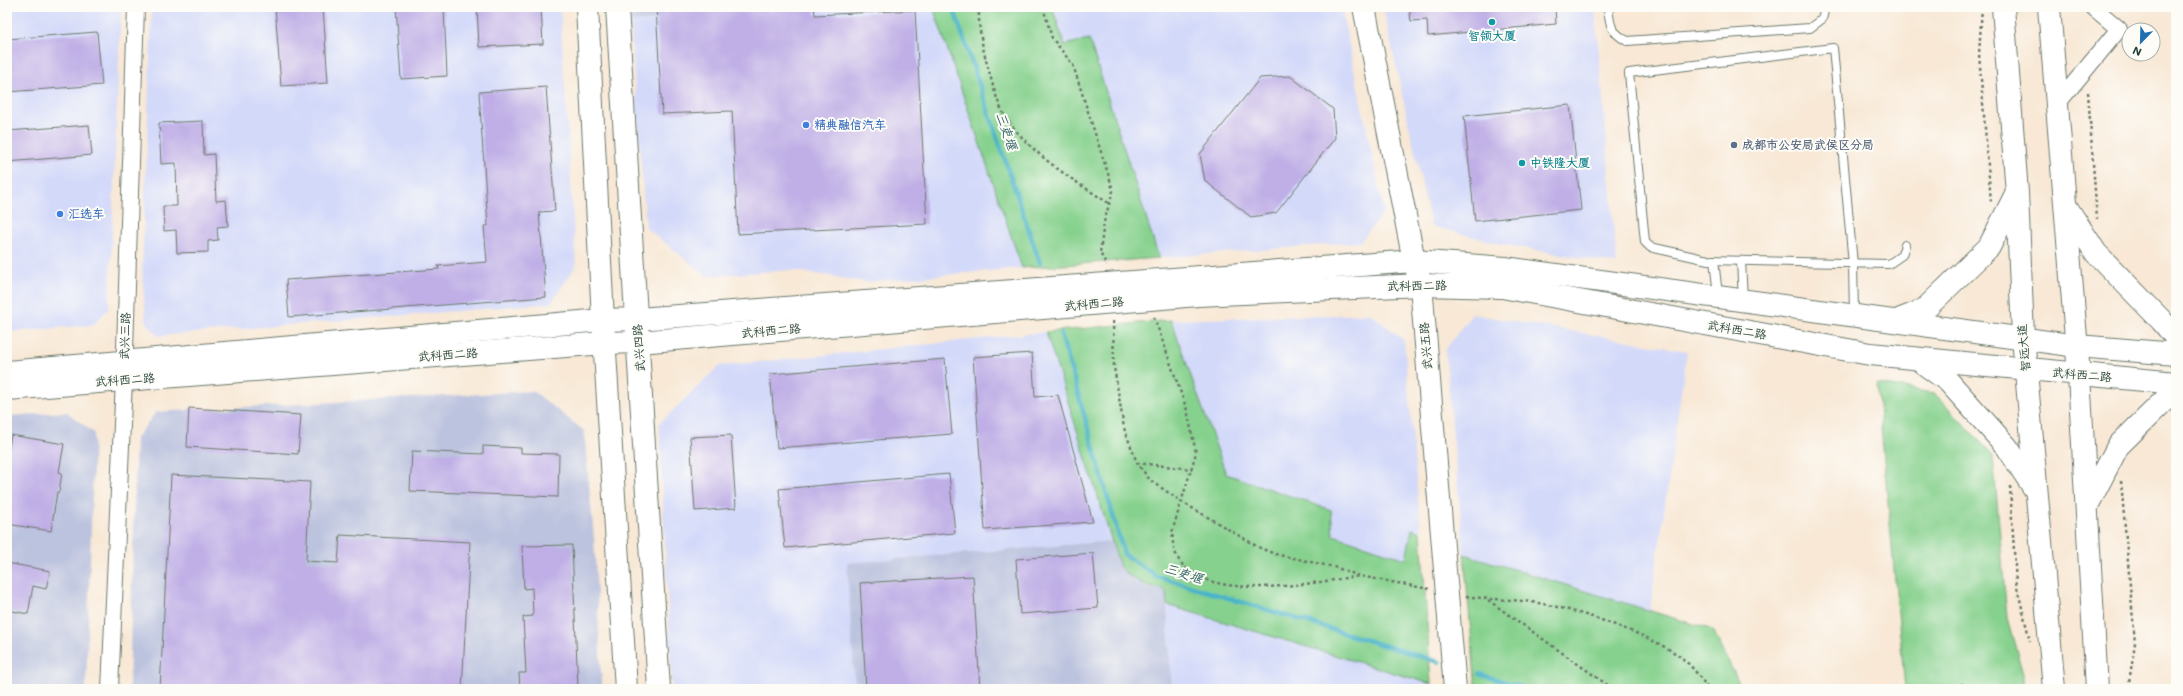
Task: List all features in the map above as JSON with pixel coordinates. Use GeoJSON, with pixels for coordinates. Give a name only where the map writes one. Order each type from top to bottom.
{"type":"FeatureCollection","features":[{"type":"Feature","properties":{"kind":"street","name":"武兴三路"},"geometry":{"type":"LineString","coordinates":[[110,689],[124,372],[136,7]]}},
{"type":"Feature","properties":{"kind":"street"},"geometry":{"type":"LineString","coordinates":[[588,7],[603,320],[626,689]]}},
{"type":"Feature","properties":{"kind":"street","name":"武兴四路"},"geometry":{"type":"LineString","coordinates":[[617,7],[638,319],[660,689]]}},
{"type":"Feature","properties":{"kind":"street","name":"武兴五路"},"geometry":{"type":"LineString","coordinates":[[1364,7],[1414,261],[1421,285],[1455,689]]}},
{"type":"Feature","properties":{"kind":"street","name":"智远大道"},"geometry":{"type":"LineString","coordinates":[[2003,7],[2017,193],[2022,337],[2054,689]]}},
{"type":"Feature","properties":{"kind":"street"},"geometry":{"type":"LineString","coordinates":[[2049,7],[2077,346],[2097,689]]}},
{"type":"Feature","properties":{"kind":"street"},"geometry":{"type":"LineString","coordinates":[[2057,104],[2119,29],[2093,7]]}},
{"type":"Feature","properties":{"kind":"street"},"geometry":{"type":"LineString","coordinates":[[1898,321],[1924,310],[1989,247],[2017,193]]}},
{"type":"Feature","properties":{"kind":"street"},"geometry":{"type":"LineString","coordinates":[[2065,205],[2096,253],[2162,321],[2176,338]]}},
{"type":"Feature","properties":{"kind":"street","name":"武科西二路"},"geometry":{"type":"LineString","coordinates":[[7,372],[124,372],[639,342],[1414,261],[1505,268],[2022,337],[2077,346],[2176,354]]}},
{"type":"Feature","properties":{"kind":"street","name":"武科西二路"},"geometry":{"type":"LineString","coordinates":[[7,389],[124,372],[603,320],[1117,293],[1148,300],[1198,295],[1421,285],[1502,287],[1870,354],[2176,383]]}},
{"type":"Feature","properties":{"kind":"street"},"geometry":{"type":"LineString","coordinates":[[1918,359],[1948,381],[2007,447],[2035,489]]}},
{"type":"Feature","properties":{"kind":"street"},"geometry":{"type":"LineString","coordinates":[[2087,506],[2118,446],[2176,389]]}},
{"type":"Feature","properties":{"kind":"lane"},"geometry":{"type":"LineString","coordinates":[[1608,7],[1610,26],[1615,34],[1627,41],[1810,28],[1822,19],[1825,7]]}},
{"type":"Feature","properties":{"kind":"lane"},"geometry":{"type":"LineString","coordinates":[[1854,315],[1852,264],[1833,48],[1629,73],[1645,242],[1650,247],[1714,260],[1852,264],[1889,264],[1902,255],[1905,245]]}},
{"type":"Feature","properties":{"kind":"lane"},"geometry":{"type":"LineString","coordinates":[[1714,260],[1718,297]]}},
{"type":"Feature","properties":{"kind":"lane"},"geometry":{"type":"LineString","coordinates":[[1741,261],[1743,300]]}},
{"type":"Feature","properties":{"kind":"path"},"geometry":{"type":"LineString","coordinates":[[979,7],[980,35],[994,90],[1005,115],[1022,136],[1051,163],[1077,183],[1110,204]]}},
{"type":"Feature","properties":{"kind":"path"},"geometry":{"type":"LineString","coordinates":[[1043,7],[1052,38],[1074,65],[1110,180],[1112,191],[1110,204],[1104,222],[1100,253],[1108,267],[1117,293],[1114,367],[1124,428],[1137,463],[1150,480],[1182,502],[1260,548],[1275,554],[1334,567],[1360,576],[1488,600],[1538,603],[1588,616],[1624,629],[1676,654],[1692,668],[1708,689]]}},
{"type":"Feature","properties":{"kind":"path"},"geometry":{"type":"LineString","coordinates":[[1982,7],[1979,54],[1992,208]]}},
{"type":"Feature","properties":{"kind":"path"},"geometry":{"type":"LineString","coordinates":[[2086,68],[2098,226]]}},
{"type":"Feature","properties":{"kind":"path"},"geometry":{"type":"LineString","coordinates":[[1148,300],[1187,410],[1196,453],[1173,529],[1172,540],[1177,556],[1184,567],[1194,575],[1208,581],[1246,587],[1304,584],[1360,576]]}},
{"type":"Feature","properties":{"kind":"path"},"geometry":{"type":"LineString","coordinates":[[1137,463],[1192,469]]}},
{"type":"Feature","properties":{"kind":"path"},"geometry":{"type":"LineString","coordinates":[[2121,477],[2135,643],[2128,689]]}},
{"type":"Feature","properties":{"kind":"path"},"geometry":{"type":"LineString","coordinates":[[2010,485],[2016,583],[2031,646]]}},
{"type":"Feature","properties":{"kind":"path"},"geometry":{"type":"LineString","coordinates":[[1488,600],[1613,689]]}},
{"type":"Feature","properties":{"kind":"path"},"geometry":{"type":"LineString","coordinates":[[1962,682],[1964,689]]}},
{"type":"Feature","properties":{"kind":"shaded area","name":"汇选车"},"geometry":{"type":"Polygon","coordinates":[[[7,7],[121,7],[109,308],[93,325],[7,332],[7,7]]]}},
{"type":"Feature","properties":{"kind":"shaded area"},"geometry":{"type":"Polygon","coordinates":[[[152,7],[560,7],[576,266],[551,303],[158,336],[146,322],[142,271],[152,7]]]}},
{"type":"Feature","properties":{"kind":"shaded area"},"geometry":{"type":"Polygon","coordinates":[[[630,7],[809,7],[630,22],[630,7]]]}},
{"type":"Feature","properties":{"kind":"shaded area","name":"精典融信汽车"},"geometry":{"type":"Polygon","coordinates":[[[809,7],[933,7],[1022,268],[866,282],[791,270],[707,276],[646,228],[630,22],[809,7]]]}},
{"type":"Feature","properties":{"kind":"shaded area"},"geometry":{"type":"Polygon","coordinates":[[[1052,7],[1341,7],[1384,212],[1360,242],[1159,258],[1089,40],[1065,45],[1052,7]]]}},
{"type":"Feature","properties":{"kind":"shaded area"},"geometry":{"type":"Polygon","coordinates":[[[1383,7],[1595,7],[1617,264],[1501,244],[1431,226],[1383,7]]]}},
{"type":"Feature","properties":{"kind":"shaded area"},"geometry":{"type":"Polygon","coordinates":[[[1371,314],[1404,340],[1421,532],[1412,529],[1406,559],[1333,535],[1330,509],[1226,474],[1171,320],[1371,314]]]}},
{"type":"Feature","properties":{"kind":"shaded area"},"geometry":{"type":"Polygon","coordinates":[[[1472,314],[1687,351],[1650,611],[1464,554],[1445,350],[1472,314]]]}},
{"type":"Feature","properties":{"kind":"shaded area"},"geometry":{"type":"Polygon","coordinates":[[[1046,332],[1113,541],[848,563],[855,689],[672,689],[659,424],[719,366],[1046,332]]]}},
{"type":"Feature","properties":{"kind":"shaded area"},"geometry":{"type":"Polygon","coordinates":[[[533,391],[584,431],[594,537],[602,689],[129,689],[136,438],[156,412],[533,391]]]}},
{"type":"Feature","properties":{"kind":"shaded area"},"geometry":{"type":"Polygon","coordinates":[[[67,412],[94,433],[86,689],[7,689],[7,416],[67,412]]]}},
{"type":"Feature","properties":{"kind":"shaded area"},"geometry":{"type":"Polygon","coordinates":[[[1113,541],[1120,567],[1146,586],[1166,590],[1172,689],[855,689],[847,563],[1113,541]]]}},
{"type":"Feature","properties":{"kind":"shaded area"},"geometry":{"type":"Polygon","coordinates":[[[1167,605],[1431,684],[1431,689],[1172,689],[1167,605]]]}},
{"type":"Feature","properties":{"kind":"green space"},"geometry":{"type":"Polygon","coordinates":[[[933,7],[1052,7],[1065,45],[1089,39],[1159,258],[1022,268],[933,7]]]}},
{"type":"Feature","properties":{"kind":"green space"},"geometry":{"type":"Polygon","coordinates":[[[1171,320],[1226,474],[1331,510],[1333,535],[1406,559],[1412,529],[1421,532],[1431,684],[1167,605],[1166,590],[1141,583],[1120,567],[1046,332],[1171,320]]]}},
{"type":"Feature","properties":{"kind":"green space"},"geometry":{"type":"Polygon","coordinates":[[[1877,384],[1934,393],[1993,455],[2007,618],[2023,674],[2024,689],[1905,689],[1877,384]]]}},
{"type":"Feature","properties":{"kind":"green space"},"geometry":{"type":"Polygon","coordinates":[[[1464,554],[1713,630],[1742,689],[1476,689],[1464,554]]]}},
{"type":"Feature","properties":{"kind":"building"},"geometry":{"type":"Polygon","coordinates":[[[275,7],[323,7],[328,83],[281,86],[275,7]]]}},
{"type":"Feature","properties":{"kind":"building"},"geometry":{"type":"Polygon","coordinates":[[[396,7],[444,7],[447,76],[401,79],[396,7]]]}},
{"type":"Feature","properties":{"kind":"building"},"geometry":{"type":"Polygon","coordinates":[[[477,7],[541,7],[543,44],[479,47],[477,7]]]}},
{"type":"Feature","properties":{"kind":"building"},"geometry":{"type":"Polygon","coordinates":[[[656,7],[814,7],[815,15],[915,10],[927,224],[738,234],[732,111],[662,114],[656,7]]]}},
{"type":"Feature","properties":{"kind":"building","name":"智领大厦"},"geometry":{"type":"Polygon","coordinates":[[[1409,7],[1555,7],[1556,24],[1428,36],[1427,20],[1411,21],[1409,7]]]}},
{"type":"Feature","properties":{"kind":"building"},"geometry":{"type":"Polygon","coordinates":[[[97,32],[102,85],[7,92],[7,39],[97,32]]]}},
{"type":"Feature","properties":{"kind":"building"},"geometry":{"type":"Polygon","coordinates":[[[1290,76],[1333,109],[1335,138],[1276,213],[1251,217],[1205,181],[1200,154],[1260,78],[1290,76]]]}},
{"type":"Feature","properties":{"kind":"building"},"geometry":{"type":"Polygon","coordinates":[[[546,87],[555,211],[539,212],[546,297],[289,317],[286,280],[439,269],[438,266],[487,262],[484,226],[488,226],[479,92],[546,87]]]}},
{"type":"Feature","properties":{"kind":"building","name":"中铁隆大厦"},"geometry":{"type":"Polygon","coordinates":[[[1570,105],[1581,210],[1475,221],[1464,116],[1570,105]]]}},
{"type":"Feature","properties":{"kind":"building"},"geometry":{"type":"Polygon","coordinates":[[[203,121],[204,155],[214,154],[216,201],[226,200],[228,226],[217,227],[218,240],[208,241],[208,252],[177,253],[176,230],[164,231],[163,206],[177,206],[176,163],[161,164],[159,123],[203,121]]]}},
{"type":"Feature","properties":{"kind":"building"},"geometry":{"type":"Polygon","coordinates":[[[89,125],[92,155],[7,162],[7,131],[89,125]]]}},
{"type":"Feature","properties":{"kind":"building"},"geometry":{"type":"Polygon","coordinates":[[[1032,353],[1035,397],[1058,395],[1093,522],[985,530],[973,357],[1032,353]]]}},
{"type":"Feature","properties":{"kind":"building"},"geometry":{"type":"Polygon","coordinates":[[[945,359],[952,434],[777,448],[770,374],[945,359]]]}},
{"type":"Feature","properties":{"kind":"building"},"geometry":{"type":"Polygon","coordinates":[[[189,408],[301,415],[298,454],[187,447],[189,408]]]}},
{"type":"Feature","properties":{"kind":"building"},"geometry":{"type":"Polygon","coordinates":[[[11,435],[64,444],[59,472],[62,473],[59,492],[57,492],[51,531],[7,524],[7,459],[11,435]]]}},
{"type":"Feature","properties":{"kind":"building"},"geometry":{"type":"Polygon","coordinates":[[[731,435],[736,508],[695,511],[690,437],[731,435]]]}},
{"type":"Feature","properties":{"kind":"building"},"geometry":{"type":"Polygon","coordinates":[[[483,446],[521,448],[521,453],[559,454],[558,497],[410,491],[412,451],[483,454],[483,446]]]}},
{"type":"Feature","properties":{"kind":"building"},"geometry":{"type":"Polygon","coordinates":[[[949,474],[955,533],[785,548],[779,489],[949,474]]]}},
{"type":"Feature","properties":{"kind":"building"},"geometry":{"type":"Polygon","coordinates":[[[171,475],[310,482],[306,561],[338,563],[340,535],[470,542],[462,689],[160,689],[171,475]]]}},
{"type":"Feature","properties":{"kind":"building"},"geometry":{"type":"Polygon","coordinates":[[[572,545],[578,689],[520,689],[519,673],[526,673],[523,617],[533,616],[532,588],[524,589],[522,546],[572,545]]]}},
{"type":"Feature","properties":{"kind":"building"},"geometry":{"type":"Polygon","coordinates":[[[1093,553],[1098,608],[1020,614],[1016,559],[1093,553]]]}},
{"type":"Feature","properties":{"kind":"building"},"geometry":{"type":"Polygon","coordinates":[[[7,563],[50,571],[46,589],[33,586],[28,614],[7,610],[7,563]]]}},
{"type":"Feature","properties":{"kind":"building"},"geometry":{"type":"Polygon","coordinates":[[[973,576],[980,689],[866,689],[860,583],[973,576]]]}},
{"type":"Feature","properties":{"kind":"waterway","name":"三吏堰"},"geometry":{"type":"LineString","coordinates":[[953,7],[1040,263]]}},
{"type":"Feature","properties":{"kind":"waterway","name":"三吏堰"},"geometry":{"type":"LineString","coordinates":[[1061,334],[1124,554],[1156,576],[1439,662]]}},
{"type":"Feature","properties":{"kind":"waterway","name":"三吏堰"},"geometry":{"type":"LineString","coordinates":[[1479,674],[1527,689]]}},
{"type":"Feature","properties":{"kind":"place","name":"智领大厦"},"geometry":{"type":"Point","coordinates":[1492,22]}},
{"type":"Feature","properties":{"kind":"place","name":"精典融信汽车"},"geometry":{"type":"Point","coordinates":[806,125]}},
{"type":"Feature","properties":{"kind":"place","name":"成都市公安局武侯区分局"},"geometry":{"type":"Point","coordinates":[1734,145]}},
{"type":"Feature","properties":{"kind":"place","name":"中铁隆大厦"},"geometry":{"type":"Point","coordinates":[1522,163]}},
{"type":"Feature","properties":{"kind":"place","name":"汇选车"},"geometry":{"type":"Point","coordinates":[60,214]}}]}
